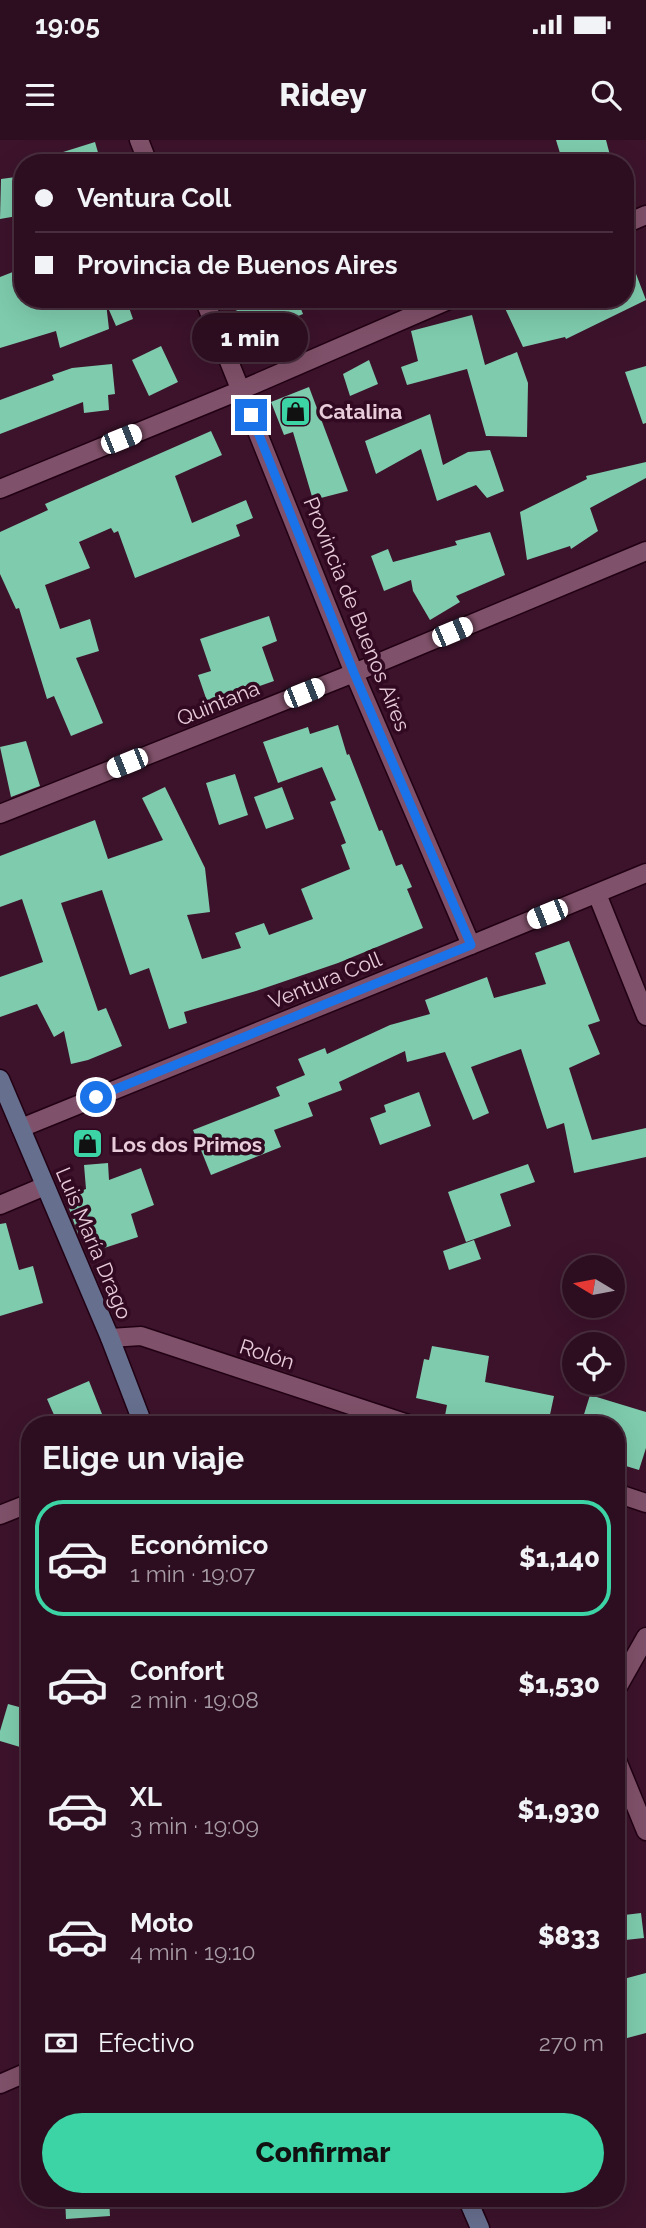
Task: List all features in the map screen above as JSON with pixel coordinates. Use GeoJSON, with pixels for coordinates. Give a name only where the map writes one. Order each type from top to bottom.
{"type":"FeatureCollection","features":[{"type":"Feature","properties":{"kind":"main road","name":"Luis María Drago"},"geometry":{"type":"LineString","coordinates":[[0,1080],[110,1338],[140,1416]]}},
{"type":"Feature","properties":{"kind":"main road"},"geometry":{"type":"LineString","coordinates":[[471,2207],[480,2228]]}},
{"type":"Feature","properties":{"kind":"street","name":"Provincia de Buenos Aires"},"geometry":{"type":"LineString","coordinates":[[208,308],[354,673],[471,945]]}},
{"type":"Feature","properties":{"kind":"street"},"geometry":{"type":"LineString","coordinates":[[0,489],[241,390],[430,308]]}},
{"type":"Feature","properties":{"kind":"street","name":"Quintana"},"geometry":{"type":"LineString","coordinates":[[0,814],[354,673],[646,551]]}},
{"type":"Feature","properties":{"kind":"street","name":"Ventura Coll"},"geometry":{"type":"LineString","coordinates":[[21,1128],[646,873]]}},
{"type":"Feature","properties":{"kind":"street"},"geometry":{"type":"LineString","coordinates":[[597,894],[646,1016]]}},
{"type":"Feature","properties":{"kind":"street"},"geometry":{"type":"LineString","coordinates":[[0,1205],[45,1186]]}},
{"type":"Feature","properties":{"kind":"street","name":"Rolón"},"geometry":{"type":"LineString","coordinates":[[110,1338],[141,1336],[384,1416]]}},
{"type":"Feature","properties":{"kind":"street"},"geometry":{"type":"LineString","coordinates":[[625,1496],[646,1503]]}},
{"type":"Feature","properties":{"kind":"street"},"geometry":{"type":"LineString","coordinates":[[0,1515],[21,1507]]}},
{"type":"Feature","properties":{"kind":"street"},"geometry":{"type":"LineString","coordinates":[[625,1674],[646,1637]]}},
{"type":"Feature","properties":{"kind":"street"},"geometry":{"type":"LineString","coordinates":[[625,1780],[646,1831]]}},
{"type":"Feature","properties":{"kind":"street"},"geometry":{"type":"LineString","coordinates":[[0,2084],[21,2075]]}},
{"type":"Feature","properties":{"kind":"building"},"geometry":{"type":"Polygon","coordinates":[[[556,140],[606,140],[610,154],[560,154],[556,140]]]}},
{"type":"Feature","properties":{"kind":"building"},"geometry":{"type":"Polygon","coordinates":[[[95,142],[98,154],[57,154],[95,142]]]}},
{"type":"Feature","properties":{"kind":"building"},"geometry":{"type":"Polygon","coordinates":[[[14,177],[14,217],[0,219],[1,179],[14,177]]]}},
{"type":"Feature","properties":{"kind":"building"},"geometry":{"type":"Polygon","coordinates":[[[634,269],[646,300],[634,306],[634,269]]]}},
{"type":"Feature","properties":{"kind":"building"},"geometry":{"type":"Polygon","coordinates":[[[14,272],[14,308],[107,308],[109,329],[60,348],[56,331],[0,348],[0,277],[14,272]]]}},
{"type":"Feature","properties":{"kind":"building"},"geometry":{"type":"Polygon","coordinates":[[[108,308],[129,308],[133,319],[116,326],[108,308]]]}},
{"type":"Feature","properties":{"kind":"building"},"geometry":{"type":"Polygon","coordinates":[[[242,308],[301,308],[303,314],[249,336],[237,331],[229,314],[242,308]]]}},
{"type":"Feature","properties":{"kind":"building"},"geometry":{"type":"Polygon","coordinates":[[[505,308],[630,308],[566,339],[565,337],[523,347],[505,308]]]}},
{"type":"Feature","properties":{"kind":"building"},"geometry":{"type":"Polygon","coordinates":[[[472,315],[485,365],[517,352],[528,383],[527,437],[486,436],[467,369],[407,385],[401,367],[418,361],[411,331],[472,315]]]}},
{"type":"Feature","properties":{"kind":"building"},"geometry":{"type":"Polygon","coordinates":[[[161,346],[178,382],[149,396],[132,360],[161,346]]]}},
{"type":"Feature","properties":{"kind":"building"},"geometry":{"type":"Polygon","coordinates":[[[369,360],[378,384],[350,396],[343,374],[369,360]]]}},
{"type":"Feature","properties":{"kind":"building"},"geometry":{"type":"Polygon","coordinates":[[[112,364],[115,394],[108,395],[109,410],[84,413],[83,402],[0,434],[0,400],[54,380],[52,375],[72,368],[112,364]]]}},
{"type":"Feature","properties":{"kind":"building"},"geometry":{"type":"Polygon","coordinates":[[[646,366],[646,423],[643,424],[625,372],[646,366]]]}},
{"type":"Feature","properties":{"kind":"building"},"geometry":{"type":"Polygon","coordinates":[[[309,387],[348,491],[313,500],[293,432],[284,435],[271,402],[309,387]]]}},
{"type":"Feature","properties":{"kind":"building"},"geometry":{"type":"Polygon","coordinates":[[[430,414],[443,465],[468,452],[490,450],[504,491],[487,498],[476,485],[437,501],[421,449],[376,474],[365,441],[430,414]]]}},
{"type":"Feature","properties":{"kind":"building"},"geometry":{"type":"Polygon","coordinates":[[[211,431],[222,455],[175,476],[192,523],[246,500],[253,518],[236,525],[240,536],[135,578],[118,531],[114,533],[111,528],[79,542],[90,568],[45,585],[60,629],[90,619],[99,651],[76,658],[103,723],[71,736],[54,696],[47,699],[19,608],[16,609],[0,574],[0,532],[48,510],[45,504],[211,431]]]}},
{"type":"Feature","properties":{"kind":"building"},"geometry":{"type":"Polygon","coordinates":[[[646,462],[646,478],[590,508],[598,531],[571,549],[570,546],[527,560],[520,512],[587,479],[586,476],[646,462]]]}},
{"type":"Feature","properties":{"kind":"building"},"geometry":{"type":"Polygon","coordinates":[[[490,532],[505,575],[456,596],[460,602],[430,620],[413,591],[411,580],[384,591],[371,556],[388,549],[393,562],[457,545],[455,541],[490,532]]]}},
{"type":"Feature","properties":{"kind":"building"},"geometry":{"type":"Polygon","coordinates":[[[269,616],[277,641],[262,647],[274,681],[208,704],[198,675],[211,671],[200,639],[269,616]]]}},
{"type":"Feature","properties":{"kind":"building"},"geometry":{"type":"Polygon","coordinates":[[[338,725],[347,755],[349,754],[379,831],[382,830],[396,866],[402,864],[412,887],[407,889],[423,928],[338,963],[184,1012],[187,1023],[169,1029],[149,968],[130,975],[102,890],[61,903],[98,1011],[106,1008],[122,1046],[71,1064],[64,1031],[54,1037],[37,1004],[0,1017],[0,977],[43,962],[22,899],[0,907],[0,856],[95,820],[108,859],[163,840],[142,798],[165,787],[205,868],[210,912],[187,915],[202,959],[241,948],[235,933],[264,923],[269,935],[313,919],[301,889],[350,869],[341,845],[346,843],[330,802],[336,800],[322,767],[278,783],[263,742],[308,727],[310,734],[338,725]]]}},
{"type":"Feature","properties":{"kind":"building"},"geometry":{"type":"Polygon","coordinates":[[[26,741],[40,786],[11,797],[0,747],[26,741]]]}},
{"type":"Feature","properties":{"kind":"building"},"geometry":{"type":"Polygon","coordinates":[[[235,774],[248,815],[219,825],[206,783],[235,774]]]}},
{"type":"Feature","properties":{"kind":"building"},"geometry":{"type":"Polygon","coordinates":[[[282,787],[294,819],[266,829],[254,797],[282,787]]]}},
{"type":"Feature","properties":{"kind":"building"},"geometry":{"type":"Polygon","coordinates":[[[569,941],[600,1021],[588,1025],[600,1054],[569,1068],[592,1140],[646,1128],[646,1157],[574,1173],[564,1123],[547,1129],[521,1049],[471,1067],[489,1113],[473,1120],[445,1052],[407,1062],[405,1051],[339,1082],[342,1090],[308,1103],[313,1116],[274,1130],[281,1147],[211,1175],[193,1130],[280,1096],[276,1087],[305,1075],[298,1059],[325,1048],[327,1054],[390,1025],[430,1014],[425,1000],[487,977],[494,998],[546,984],[535,953],[569,941]]]}},
{"type":"Feature","properties":{"kind":"building"},"geometry":{"type":"Polygon","coordinates":[[[419,1092],[431,1126],[380,1145],[370,1118],[386,1112],[384,1105],[419,1092]]]}},
{"type":"Feature","properties":{"kind":"building"},"geometry":{"type":"Polygon","coordinates":[[[108,1163],[109,1180],[141,1168],[154,1205],[131,1214],[138,1237],[95,1251],[88,1230],[78,1234],[65,1197],[86,1189],[84,1165],[108,1163]]]}},
{"type":"Feature","properties":{"kind":"building"},"geometry":{"type":"Polygon","coordinates":[[[528,1164],[535,1182],[500,1194],[511,1226],[466,1242],[448,1192],[528,1164]]]}},
{"type":"Feature","properties":{"kind":"building"},"geometry":{"type":"Polygon","coordinates":[[[6,1223],[19,1270],[33,1266],[43,1303],[0,1316],[0,1224],[6,1223]]]}},
{"type":"Feature","properties":{"kind":"building"},"geometry":{"type":"Polygon","coordinates":[[[474,1240],[481,1259],[449,1270],[443,1251],[474,1240]]]}},
{"type":"Feature","properties":{"kind":"building"},"geometry":{"type":"Polygon","coordinates":[[[432,1346],[489,1356],[485,1382],[554,1396],[550,1416],[445,1416],[447,1405],[416,1398],[424,1359],[429,1360],[432,1346]]]}},
{"type":"Feature","properties":{"kind":"building"},"geometry":{"type":"Polygon","coordinates":[[[89,1381],[102,1414],[54,1416],[47,1399],[89,1381]]]}},
{"type":"Feature","properties":{"kind":"building"},"geometry":{"type":"Polygon","coordinates":[[[590,1395],[646,1412],[646,1448],[639,1470],[625,1466],[625,1416],[583,1416],[590,1395]]]}},
{"type":"Feature","properties":{"kind":"building"},"geometry":{"type":"Polygon","coordinates":[[[8,1704],[21,1708],[21,1747],[0,1741],[0,1731],[8,1704]]]}},
{"type":"Feature","properties":{"kind":"building"},"geometry":{"type":"Polygon","coordinates":[[[641,1913],[644,1938],[625,1940],[625,1915],[641,1913]]]}},
{"type":"Feature","properties":{"kind":"building"},"geometry":{"type":"Polygon","coordinates":[[[646,1973],[646,2033],[625,2039],[625,1979],[646,1973]]]}},
{"type":"Feature","properties":{"kind":"building"},"geometry":{"type":"Polygon","coordinates":[[[65,2207],[110,2207],[110,2216],[66,2219],[65,2207]]]}},
{"type":"Feature","properties":{"kind":"place","name":"Catalina"},"geometry":{"type":"Point","coordinates":[296,411]}},
{"type":"Feature","properties":{"kind":"place","name":"Los dos Primos"},"geometry":{"type":"Point","coordinates":[88,1144]}},
{"type":"Feature","properties":{"kind":"route"},"geometry":{"type":"LineString","coordinates":[[96,1097],[471,945],[354,673],[251,415]]}}]}
